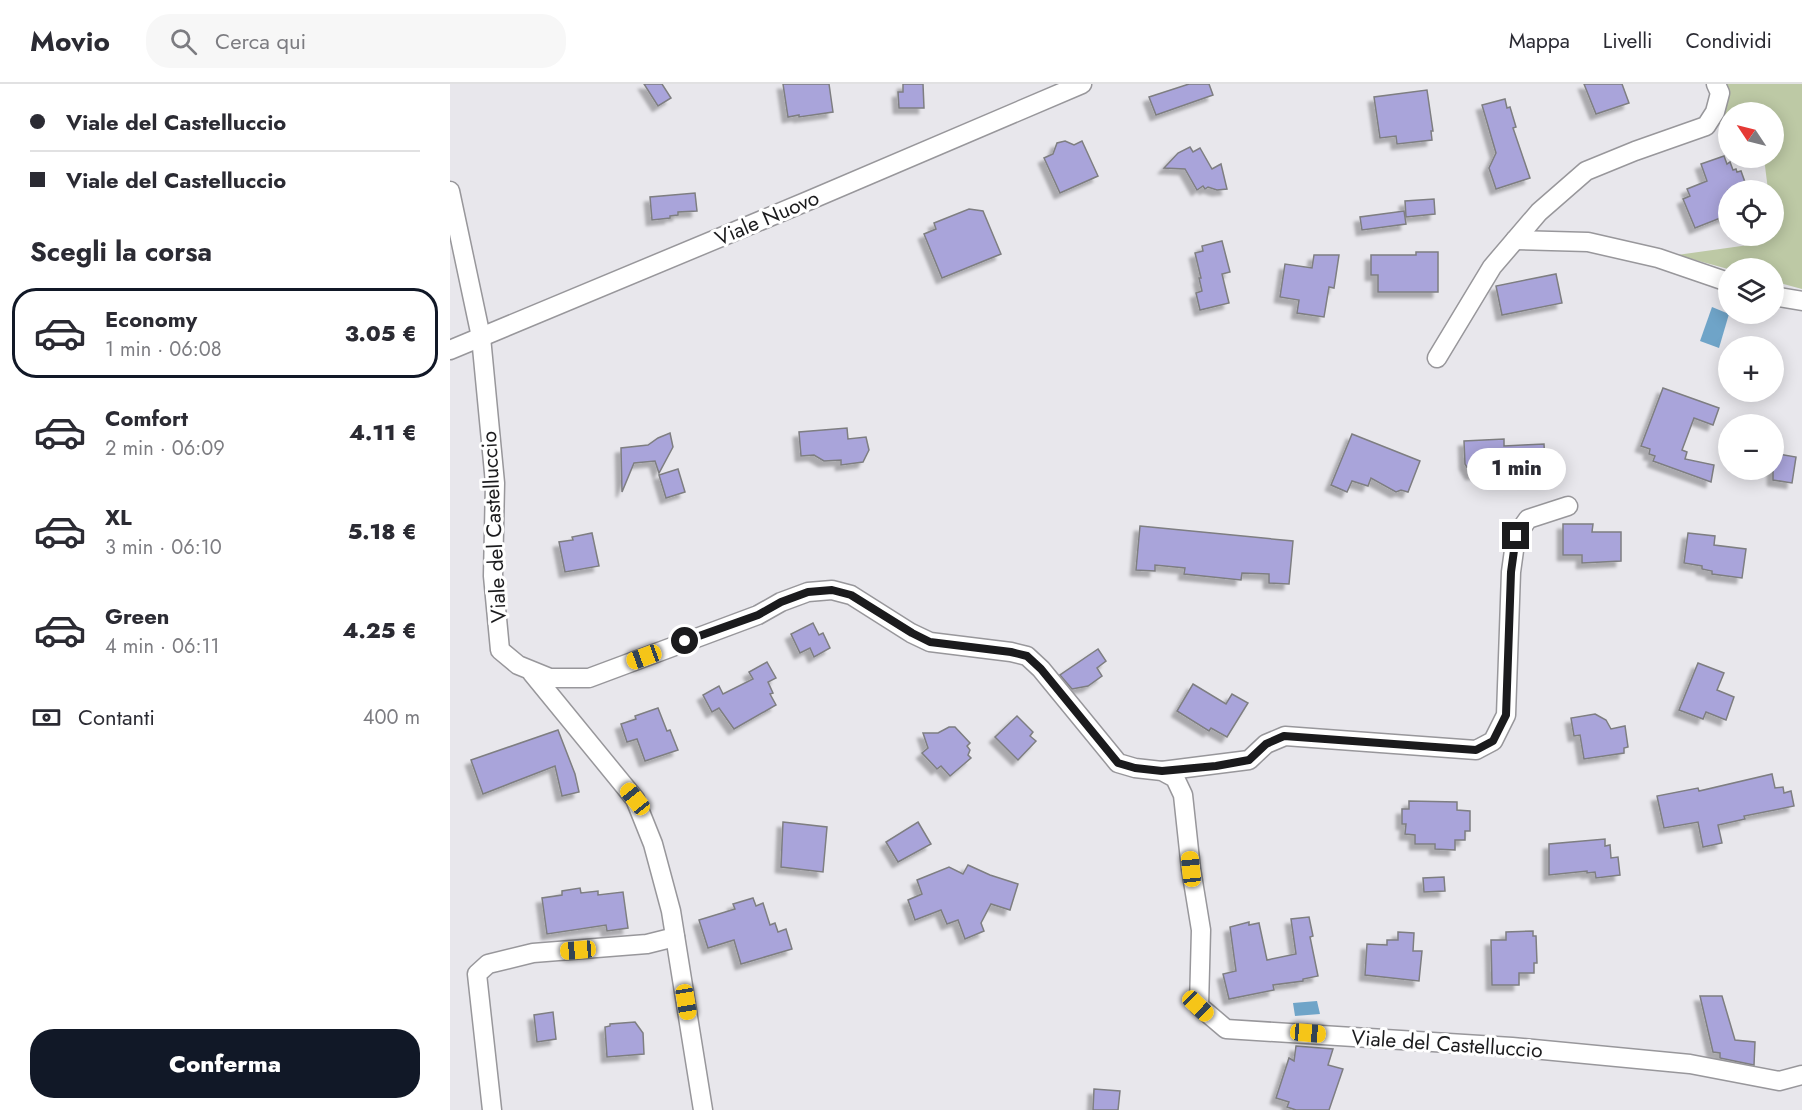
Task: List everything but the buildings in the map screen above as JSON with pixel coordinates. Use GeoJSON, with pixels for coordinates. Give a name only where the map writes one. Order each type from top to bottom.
{"type":"FeatureCollection","features":[{"type":"Feature","properties":{"kind":"street","name":"Viale Nuovo"},"geometry":{"type":"LineString","coordinates":[[450,350],[1082,84]]}},
{"type":"Feature","properties":{"kind":"street"},"geometry":{"type":"LineString","coordinates":[[1437,358],[1492,267],[1539,212],[1586,171],[1706,126],[1715,112],[1720,93],[1716,84]]}},
{"type":"Feature","properties":{"kind":"street"},"geometry":{"type":"LineString","coordinates":[[450,190],[481,337]]}},
{"type":"Feature","properties":{"kind":"street"},"geometry":{"type":"LineString","coordinates":[[1515,240],[1588,242],[1659,258],[1718,279]]}},
{"type":"Feature","properties":{"kind":"street"},"geometry":{"type":"LineString","coordinates":[[1784,298],[1802,301]]}},
{"type":"Feature","properties":{"kind":"street","name":"Viale del Castelluccio"},"geometry":{"type":"LineString","coordinates":[[481,337],[495,483],[493,576],[500,650],[518,665],[550,678],[589,678],[758,615],[781,602],[808,592],[832,590],[851,595],[930,642],[1027,656],[1041,669],[1118,763],[1135,768],[1162,771],[1249,760],[1266,744],[1284,736],[1476,750],[1493,741],[1506,715],[1511,572],[1516,536],[1528,519],[1568,506]]}},
{"type":"Feature","properties":{"kind":"street"},"geometry":{"type":"LineString","coordinates":[[528,669],[635,799],[653,844],[671,911],[703,1110]]}},
{"type":"Feature","properties":{"kind":"street","name":"Viale del Castelluccio"},"geometry":{"type":"LineString","coordinates":[[1162,771],[1175,778],[1183,795],[1191,869],[1201,930],[1198,1006],[1226,1029],[1512,1047],[1566,1054],[1690,1064],[1779,1081],[1802,1075]]}},
{"type":"Feature","properties":{"kind":"street"},"geometry":{"type":"LineString","coordinates":[[492,1110],[477,974],[488,964],[533,954],[647,944],[675,937]]}},
{"type":"Feature","properties":{"kind":"green space"},"geometry":{"type":"Polygon","coordinates":[[[1714,84],[1802,84],[1802,289],[1784,284],[1784,258],[1718,258],[1718,266],[1677,255],[1742,246],[1784,246],[1784,180],[1767,180],[1765,168],[1784,168],[1784,102],[1718,102],[1718,110],[1714,84]]]}},
{"type":"Feature","properties":{"kind":"water"},"geometry":{"type":"Polygon","coordinates":[[[1712,307],[1718,309],[1718,324],[1726,324],[1723,336],[1718,336],[1718,348],[1700,341],[1712,307]]]}},
{"type":"Feature","properties":{"kind":"water"},"geometry":{"type":"Polygon","coordinates":[[[1317,1001],[1320,1014],[1295,1016],[1293,1003],[1317,1001]]]}},
{"type":"Feature","properties":{"kind":"route"},"geometry":{"type":"LineString","coordinates":[[685,641],[758,615],[781,602],[808,592],[832,590],[851,595],[930,642],[1027,656],[1041,669],[1118,763],[1135,768],[1162,771],[1216,766],[1249,760],[1266,744],[1284,736],[1476,750],[1493,741],[1506,715],[1511,572],[1516,536]]}}]}
